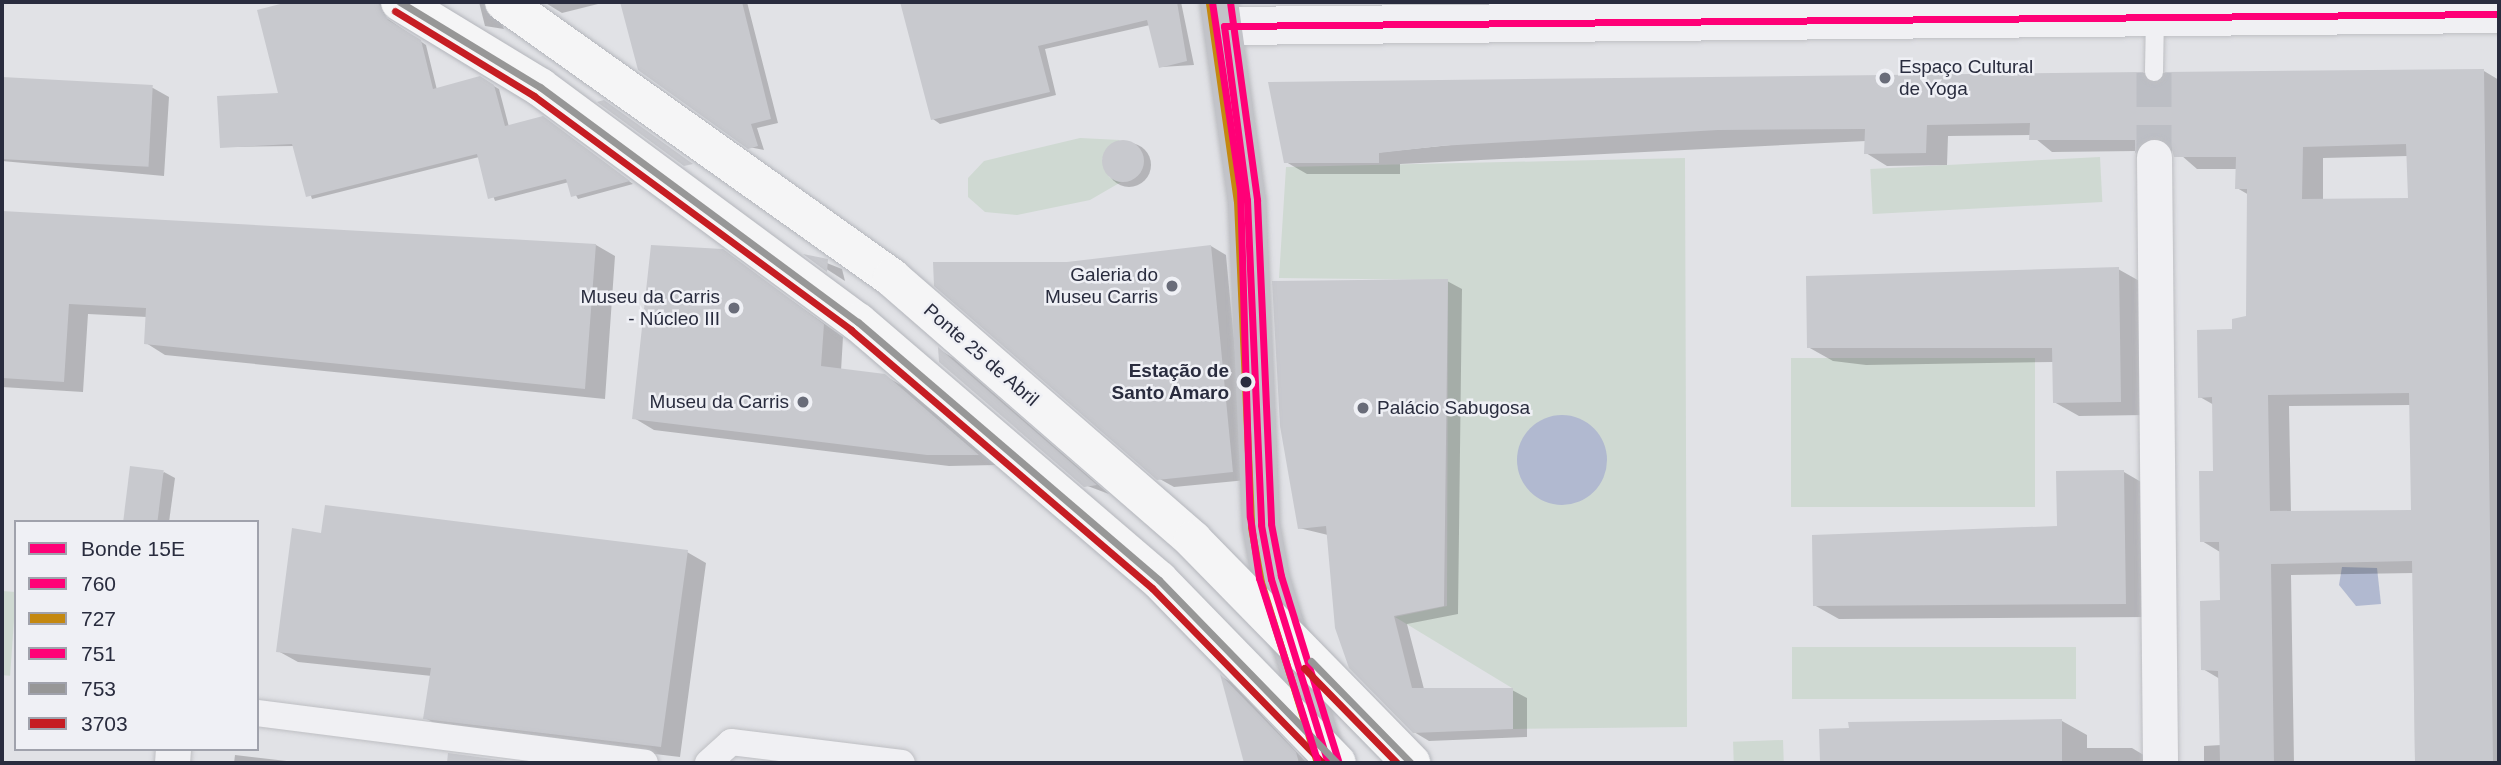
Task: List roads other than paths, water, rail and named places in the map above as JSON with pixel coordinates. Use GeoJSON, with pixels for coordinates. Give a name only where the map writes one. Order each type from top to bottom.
{"type":"FeatureCollection","features":[{"type":"Feature","properties":{"kind":"highway"},"geometry":{"type":"LineString","coordinates":[[400,2],[540,87],[858,322],[1159,580],[1337,763]]}},
{"type":"Feature","properties":{"kind":"highway","name":"Ponte 25 de Abril"},"geometry":{"type":"LineString","coordinates":[[504,2],[892,278],[1193,540],[1411,763]]}},
{"type":"Feature","properties":{"kind":"main road"},"geometry":{"type":"LineString","coordinates":[[1221,14],[1247,200],[1261,525],[1271,579],[1328,763]]}},
{"type":"Feature","properties":{"kind":"street"},"geometry":{"type":"LineString","coordinates":[[1221,14],[1877,11],[2155,17],[2499,14]]}},
{"type":"Feature","properties":{"kind":"street"},"geometry":{"type":"LineString","coordinates":[[2154,157],[2160,763]]}},
{"type":"Feature","properties":{"kind":"street"},"geometry":{"type":"LineString","coordinates":[[259,713],[645,763]]}},
{"type":"Feature","properties":{"kind":"street"},"geometry":{"type":"LineString","coordinates":[[708,763],[731,742],[902,763]]}},
{"type":"Feature","properties":{"kind":"lane"},"geometry":{"type":"LineString","coordinates":[[2154,72],[2155,17]]}},
{"type":"Feature","properties":{"kind":"water"},"geometry":{"type":"Polygon","coordinates":[[[1562,415],[1579,418],[1594,428],[1604,443],[1607,460],[1604,477],[1594,492],[1579,502],[1562,505],[1545,502],[1530,492],[1520,477],[1517,460],[1520,443],[1530,428],[1545,418],[1562,415]]]}},
{"type":"Feature","properties":{"kind":"water"},"geometry":{"type":"Polygon","coordinates":[[[2342,567],[2377,568],[2381,604],[2356,606],[2339,585],[2342,567]]]}},
{"type":"Feature","properties":{"kind":"tunnel"},"geometry":{"type":"LineString","coordinates":[[2154,72],[2154,157]]}},
{"type":"Feature","properties":{"kind":"tram line","name":"15E"},"geometry":{"type":"LineString","coordinates":[[1212,2],[1240,189],[1250,517],[1259,578],[1318,763]]}},
{"type":"Feature","properties":{"kind":"place","name":"Espaço Cultural de Yoga"},"geometry":{"type":"Point","coordinates":[1885,78]}},
{"type":"Feature","properties":{"kind":"place","name":"Galeria do Museu Carris"},"geometry":{"type":"Point","coordinates":[1172,286]}},
{"type":"Feature","properties":{"kind":"place","name":"Museu da Carris - Núcleo III"},"geometry":{"type":"Point","coordinates":[734,308]}},
{"type":"Feature","properties":{"kind":"place","name":"Estação de Santo Amaro"},"geometry":{"type":"Point","coordinates":[1246,382]}},
{"type":"Feature","properties":{"kind":"place","name":"Museu da Carris"},"geometry":{"type":"Point","coordinates":[803,402]}},
{"type":"Feature","properties":{"kind":"place","name":"Palácio Sabugosa"},"geometry":{"type":"Point","coordinates":[1363,408]}}]}
